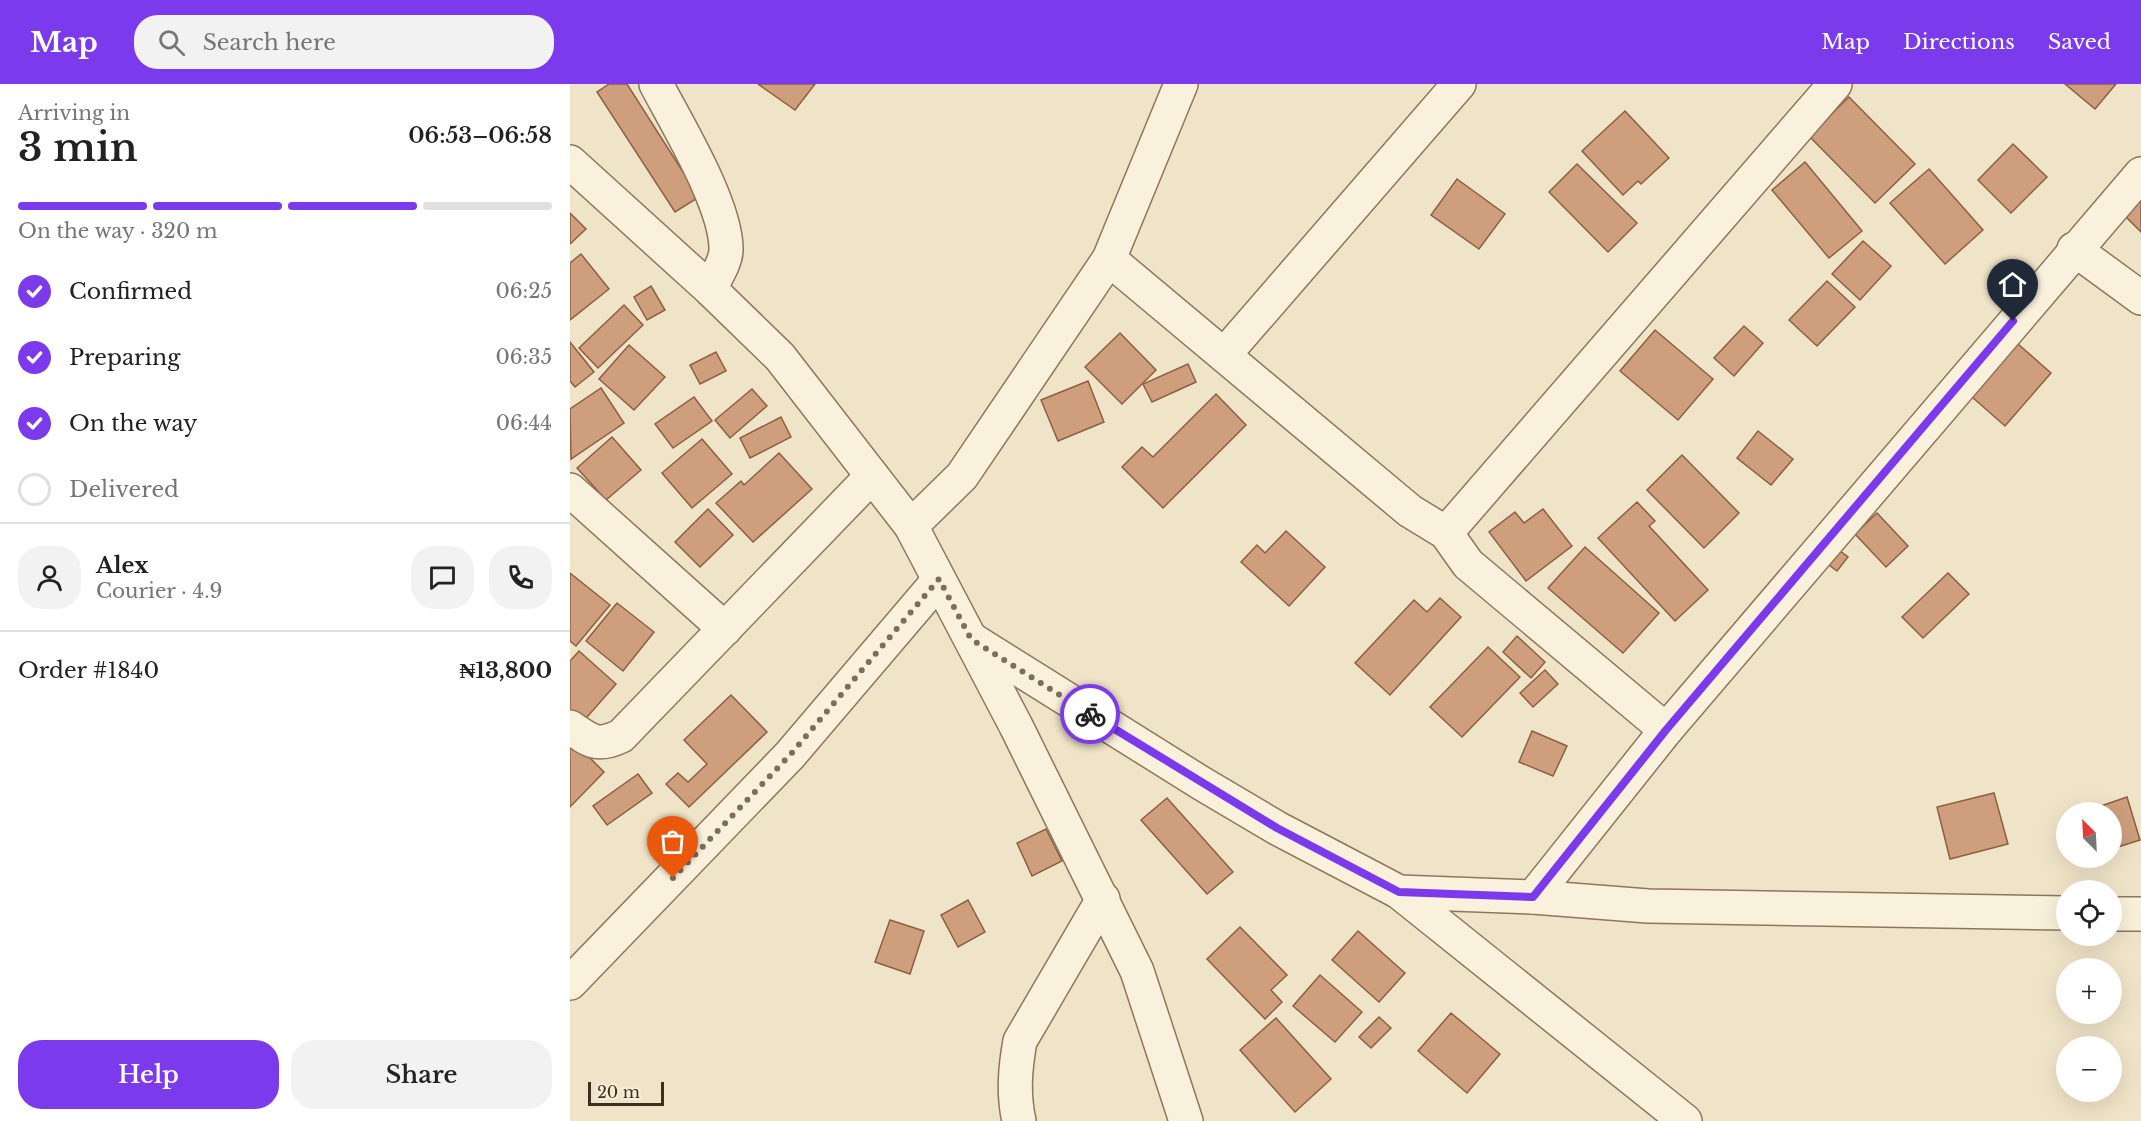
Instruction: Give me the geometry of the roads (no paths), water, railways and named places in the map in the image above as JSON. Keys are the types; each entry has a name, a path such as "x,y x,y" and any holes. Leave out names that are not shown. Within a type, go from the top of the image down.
{"street":[{"path":"656,84 705,179 721,222 727,252 710,289"},
{"path":"910,526 962,476 1109,260 1181,84"},
{"path":"1224,355 1459,84"},
{"path":"1446,533 1834,84"},
{"path":"570,162 710,289 780,357 910,526 971,639 1137,971 1186,1121"},
{"path":"1533,897 1666,730 2074,249 2141,174"},
{"path":"2074,249 2141,298"},
{"path":"1109,260 1410,511 1446,533 1468,564 1666,730"},
{"path":"570,727 588,740 605,743 621,736 872,476"},
{"path":"570,490 725,629"},
{"path":"570,983 790,755 939,579"},
{"path":"971,639 1277,828 1399,892 1684,1121"},
{"path":"1399,892 1533,897 1648,906 2056,913"},
{"path":"1019,1121 1015,1103 1015,1068 1020,1041 1103,899"},
{"path":"2122,914 2141,914"}]}
